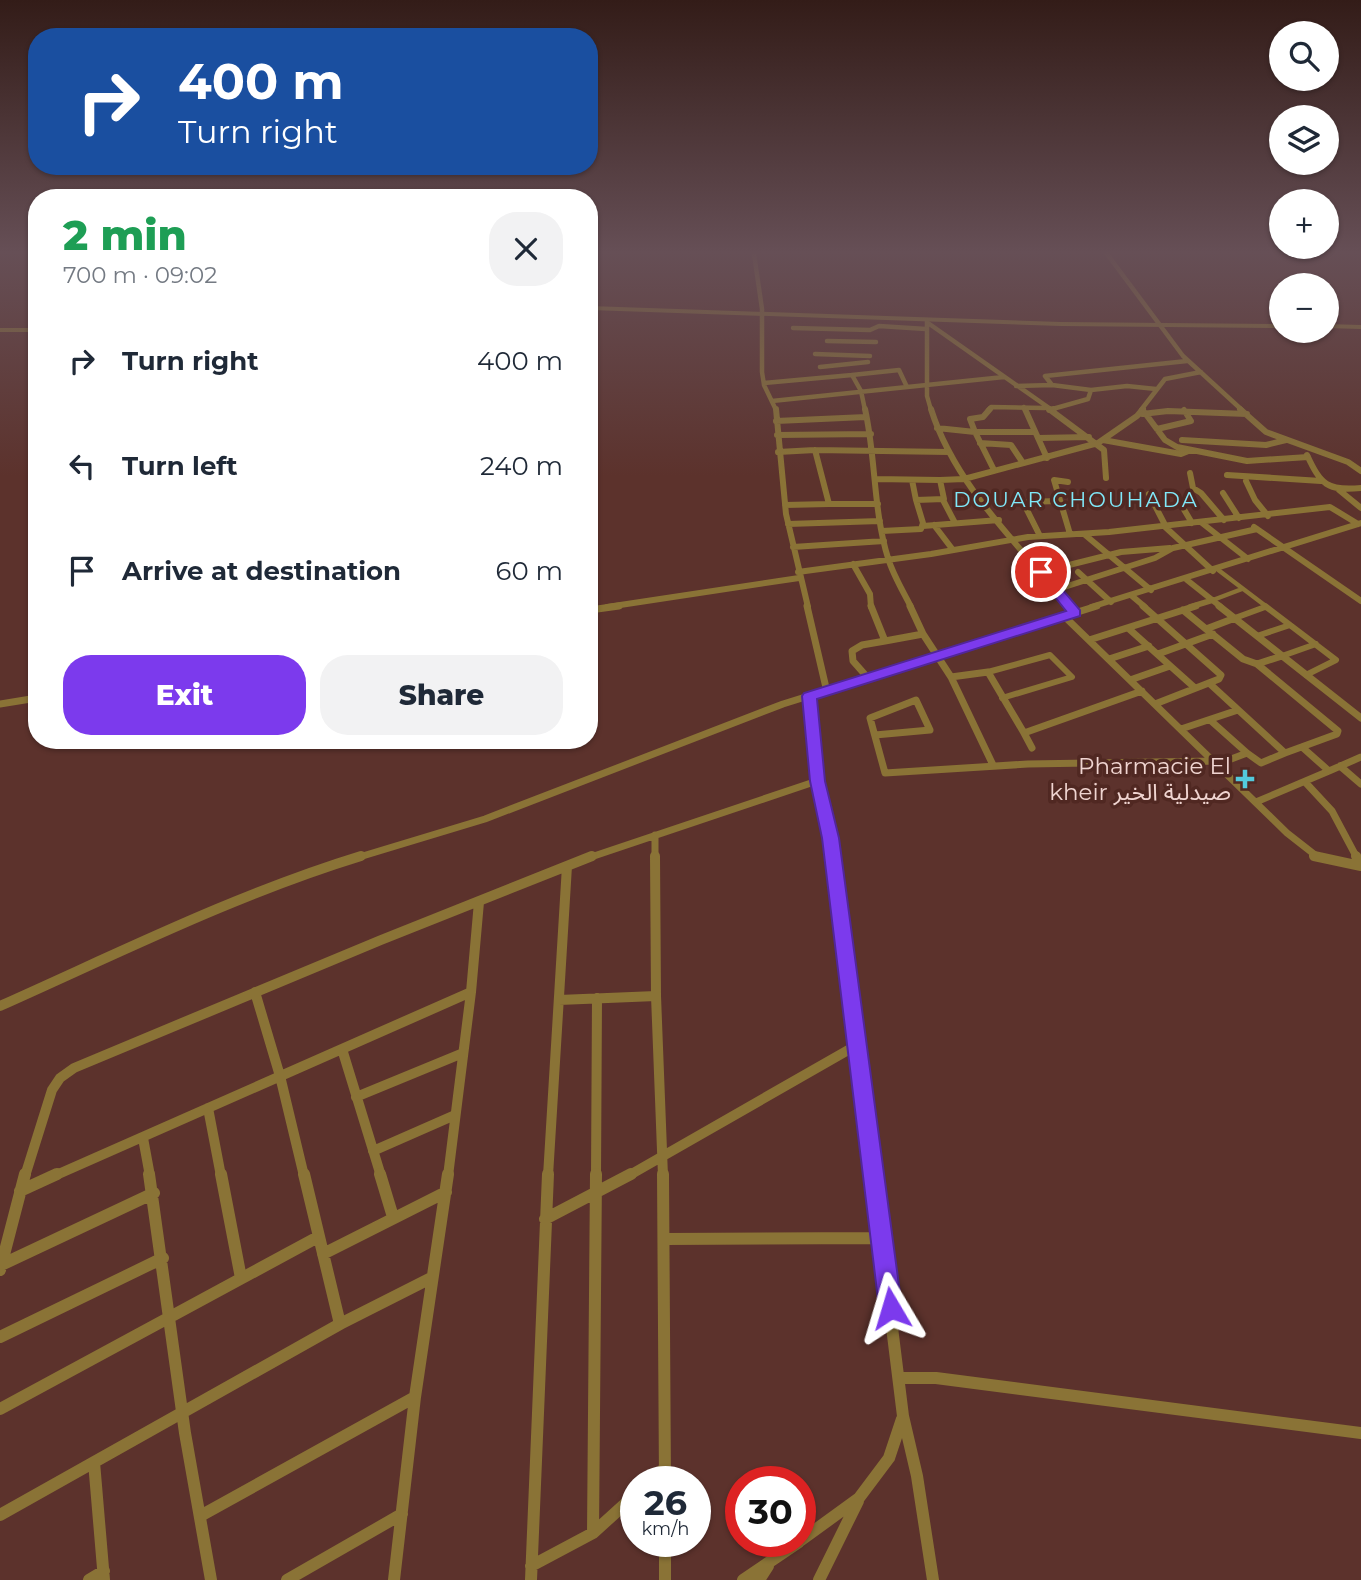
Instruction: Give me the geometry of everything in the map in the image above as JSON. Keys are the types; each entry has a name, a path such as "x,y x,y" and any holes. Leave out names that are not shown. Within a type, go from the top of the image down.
{"street":[{"path":"762,328 764,383 776,405 778,452 788,524 827,692"},
{"path":"793,328 874,329 876,342 869,359 873,373"},
{"path":"927,328 927,400 949,452 964,479 1075,613"},
{"path":"932,328 1089,437 1181,454 1191,450"},
{"path":"1163,328 1187,361 1266,432 1348,461 1361,471"},
{"path":"0,330 28,330"},
{"path":"827,341 876,342"},
{"path":"815,354 869,359"},
{"path":"820,367 869,359"},
{"path":"1052,385 1045,376 1187,361"},
{"path":"764,383 901,371 907,387"},
{"path":"1137,416 1156,389 1171,376 1201,372"},
{"path":"852,375 861,391 871,434 880,521 888,559 923,634 951,677 993,765"},
{"path":"772,401 1004,377"},
{"path":"1016,386 1052,385 1091,390 1127,386 1156,389"},
{"path":"994,470 970,419 983,417 989,408 1047,409 1088,399 1091,390"},
{"path":"1024,407 1046,458"},
{"path":"875,479 964,479 1101,441 1145,413 1184,410 1225,415 1247,414"},
{"path":"1157,429 1191,421 1184,410"},
{"path":"1145,413 1169,444 1191,450 1247,461 1308,457"},
{"path":"776,421 866,417"},
{"path":"937,428 1089,437"},
{"path":"777,435 871,434"},
{"path":"1182,440 1266,445 1286,440"},
{"path":"1101,441 1106,478"},
{"path":"980,443 1011,445 1023,463"},
{"path":"1303,445 1321,481"},
{"path":"815,450 829,504"},
{"path":"778,452 949,452"},
{"path":"1190,473 1194,488 1202,493 1224,520"},
{"path":"1227,475 1321,481 1339,490 1361,508"},
{"path":"912,480 923,526"},
{"path":"940,480 943,500 955,523"},
{"path":"1068,482 1054,480 1070,534"},
{"path":"1246,481 1255,500 1268,516"},
{"path":"1339,490 1361,488"},
{"path":"1223,493 1241,518 1361,601"},
{"path":"1149,494 1164,525 1183,546 1336,660 1306,675"},
{"path":"1176,496 1192,523"},
{"path":"916,500 943,500"},
{"path":"1040,536 1023,502 1059,501"},
{"path":"785,505 878,504"},
{"path":"598,609 853,564 1040,536 1202,523 1330,507 1359,523"},
{"path":"882,531 919,530 923,526 999,520"},
{"path":"788,524 880,521"},
{"path":"1202,523 1248,559"},
{"path":"0,1006 238,900 315,870 485,819 783,704 1187,580 1359,523"},
{"path":"934,525 953,550"},
{"path":"1041,572 1108,552 1134,548 1173,548 1257,529"},
{"path":"1084,534 1153,589"},
{"path":"793,547 884,541"},
{"path":"1055,590 1155,558 1173,548"},
{"path":"853,564 870,594 869,601 873,603 870,604 885,640"},
{"path":"1078,572 1111,602"},
{"path":"1187,580 1361,718"},
{"path":"1089,640 1242,589"},
{"path":"1132,596 1221,675 1219,679 1155,704"},
{"path":"1206,629 1265,607"},
{"path":"1183,610 1242,659 1257,664 1338,730 1337,734 1261,763 1210,720"},
{"path":"1064,616 1287,834 1315,857 1361,866"},
{"path":"1257,636 1290,625"},
{"path":"1128,628 1195,688"},
{"path":"868,678 853,661 852,651 862,645 923,634"},
{"path":"1158,654 1213,634"},
{"path":"1257,664 1316,644"},
{"path":"1109,659 1149,646"},
{"path":"951,677 988,672 1050,655 1073,677 1002,698"},
{"path":"1130,680 1170,666"},
{"path":"988,672 1032,748"},
{"path":"1209,683 1285,753"},
{"path":"1024,733 1142,691"},
{"path":"809,696 817,781 830,838 903,1416 917,1476 933,1580"},
{"path":"0,704 28,699"},
{"path":"875,735 930,730 916,700 870,718 885,773 993,765 1216,763 1247,753"},
{"path":"1181,729 1238,710"},
{"path":"1302,747 1329,771"},
{"path":"1256,802 1306,783 1361,757"},
{"path":"1340,766 1361,784"},
{"path":"1,1268 20,1191 52,1090 60,1078 74,1068 567,866 817,781"},
{"path":"1306,783 1332,811 1361,866"},
{"path":"655,835 656,996 665,1239 666,1466"},
{"path":"531,1573 545,1219 567,866"},
{"path":"394,1580 415,1397 446,1192 471,992 479,902"},
{"path":"254,992 280,1076 340,1324"},
{"path":"20,1191 471,992"},
{"path":"559,1000 656,996"},
{"path":"593,1533 597,998"},
{"path":"545,1219 595,1195 857,1045"},
{"path":"342,1049 393,1217"},
{"path":"356,1097 463,1053"},
{"path":"208,1108 241,1278"},
{"path":"373,1151 455,1115"},
{"path":"143,1138 172,1314 182,1414 202,1515 211,1580"},
{"path":"323,1254 446,1192"},
{"path":"1,1268 154,1193"},
{"path":"0,1409 318,1237"},
{"path":"665,1239 881,1238"},
{"path":"0,1337 163,1258"},
{"path":"0,1515 340,1324 431,1278"},
{"path":"900,1378 936,1378 1361,1433"},
{"path":"202,1515 415,1397"},
{"path":"819,1580 859,1498 889,1458 903,1416"},
{"path":"89,1580 104,1576 94,1462"},
{"path":"816,1530 859,1498"},
{"path":"531,1573 593,1533 620,1509"},
{"path":"287,1580 402,1514"},
{"path":"665,1557 665,1580"},
{"path":"743,1580 779,1557"},
{"path":"759,1580 769,1564"}],"place":[{"name":"Pharmacie El kheir صيدلية الخير","path":"1245,779"}],"district":[{"name":"DOUAR CHOUHADA","path":"1076,499"}],"route":[{"path":"891,1308 830,838 817,781 809,696 1075,613 1041,572"}]}
